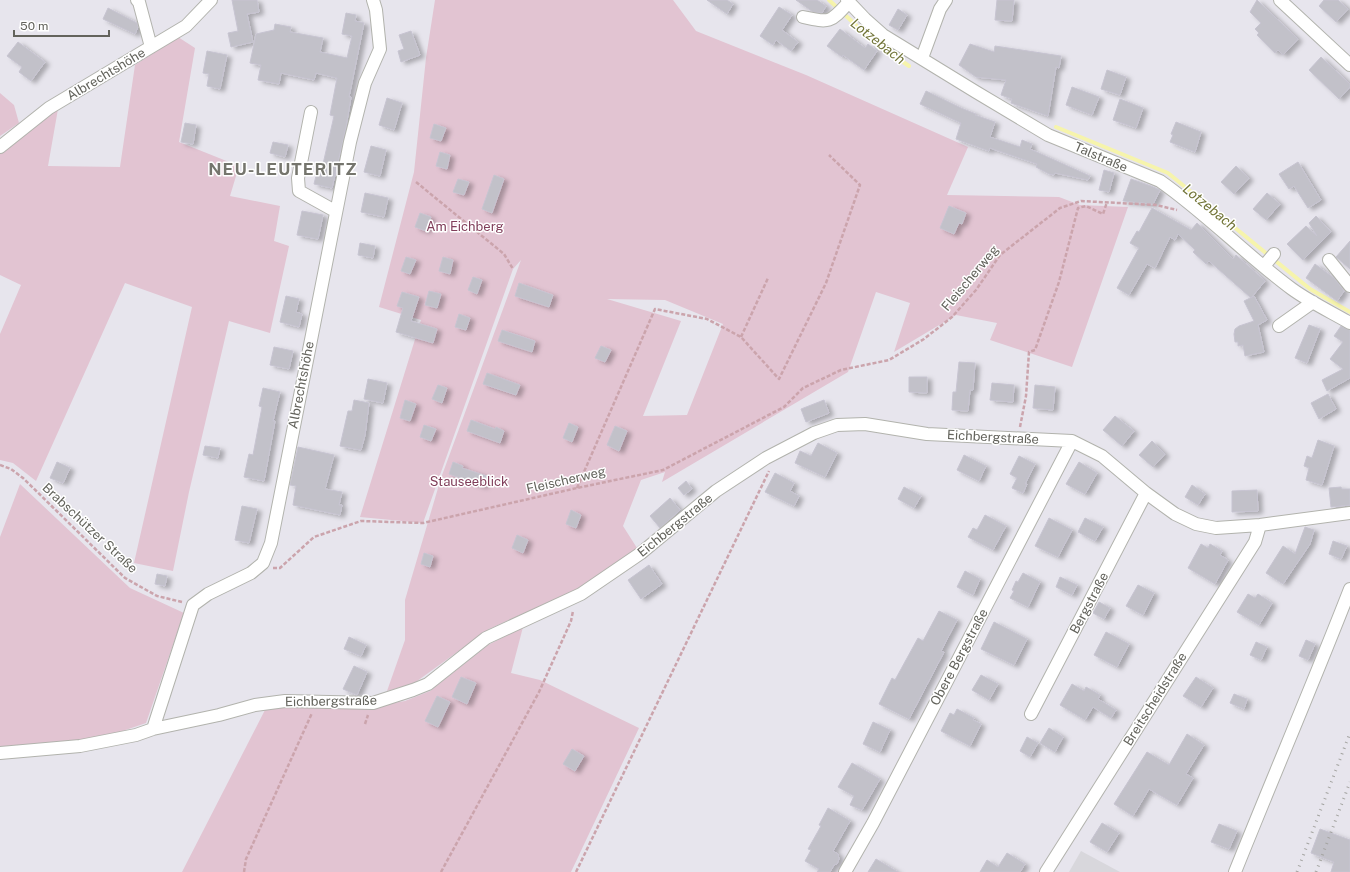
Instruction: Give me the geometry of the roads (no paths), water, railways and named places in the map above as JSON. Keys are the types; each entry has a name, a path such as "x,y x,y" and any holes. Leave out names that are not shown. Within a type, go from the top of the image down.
{"street":[{"path":"137,0 139,2 150,47"},
{"name":"Albrechtshöhe","path":"0,147 48,108 186,26 211,0"},
{"name":"Albrechtshöhe","path":"153,729 193,605 208,594 251,573 263,563 271,543 335,211 350,142 365,83 380,49 376,10 373,0"},
{"path":"922,58 940,8 946,0"},
{"path":"1280,0 1350,65"},
{"path":"803,17 822,21 830,20 837,16 847,3"},
{"name":"Talstraße","path":"847,3 883,35 1048,135 1160,181 1269,260 1293,290 1350,323"},
{"path":"311,112 298,178 299,191 335,211"},
{"path":"1329,260 1350,286"},
{"path":"1278,326 1314,302"},
{"name":"Eichbergstraße","path":"0,753 80,746 136,735 153,729 219,715 255,705 286,701 373,703 414,690 428,684 486,638 575,597 641,553 716,491 771,455 814,433 837,425 865,424 927,434 1072,441 1102,456 1146,493 1175,514 1196,524 1216,528 1260,525 1350,513"},
{"name":"Obere Bergstraße","path":"845,872 873,823 1072,441"},
{"name":"Bergstraße","path":"1031,714 1146,493"},
{"name":"Breitscheidstraße","path":"1046,872 1255,542 1260,525"},
{"path":"1235,872 1350,589"}],"waterway":[{"name":"Lotzebach","path":"829,0 874,42 909,66"},
{"name":"Lotzebach","path":"1056,127 1168,173 1310,289 1350,312"}],"railway":[{"path":"1297,872 1350,733"},
{"path":"1316,872 1350,782"}],"district":[{"name":"NEU-LEUTERITZ","path":"283,169"}],"park label":[{"name":"Am Eichberg","path":"465,226"},
{"name":"Stauseeblick","path":"469,481"}]}
